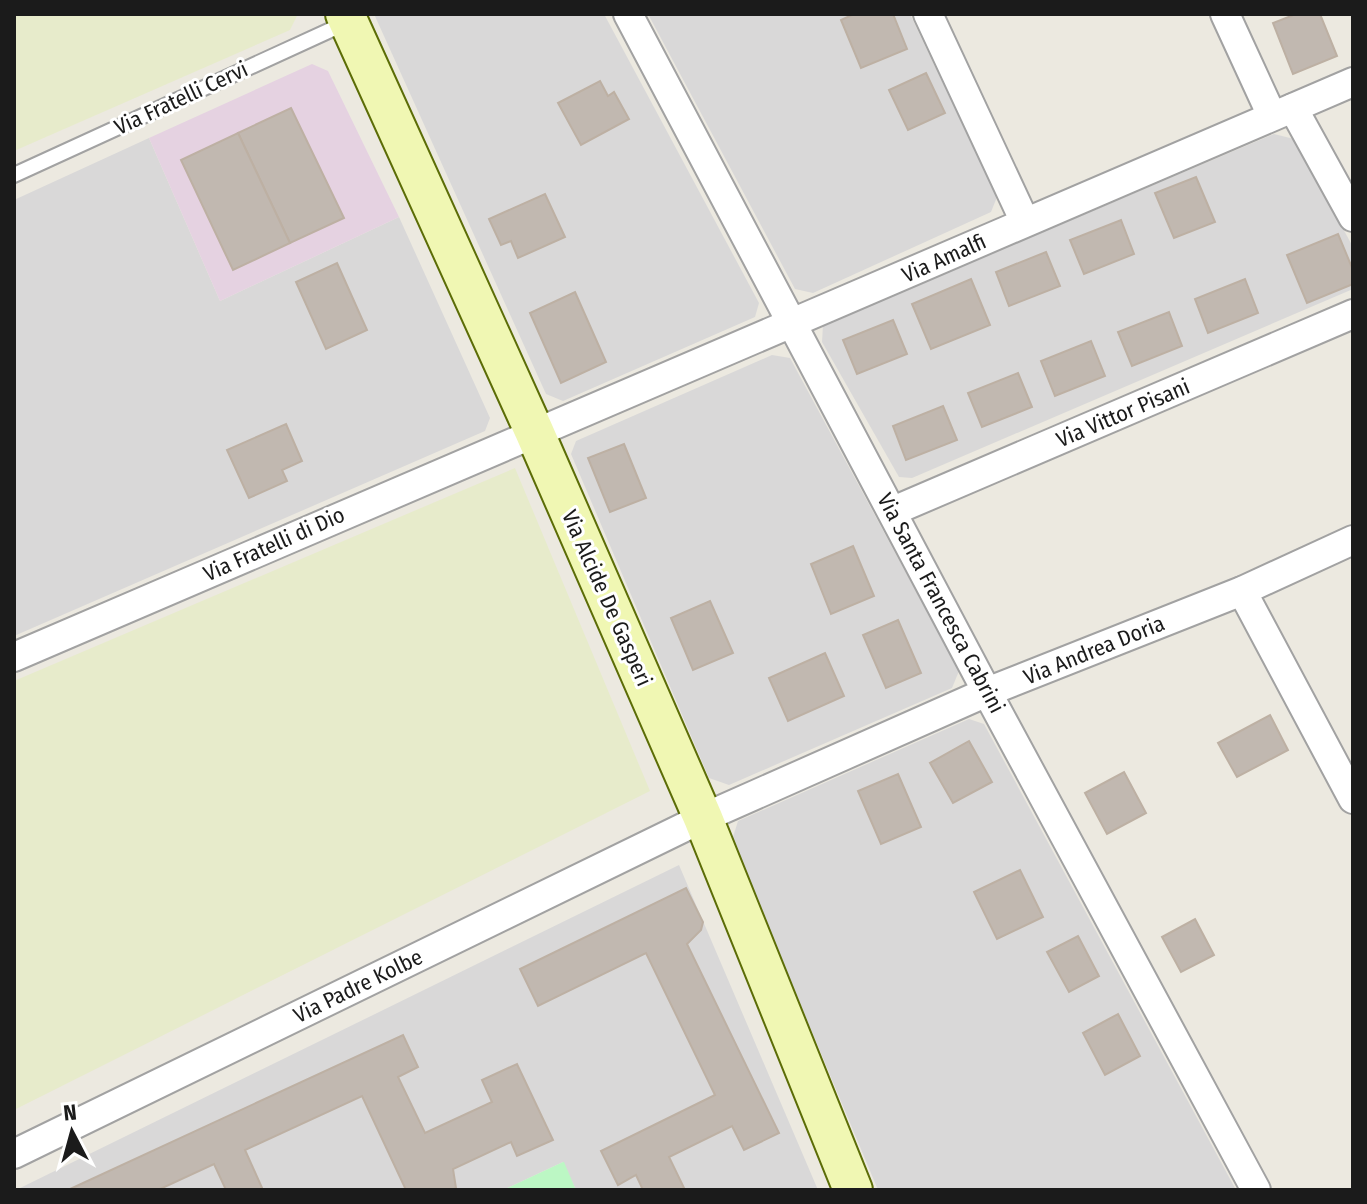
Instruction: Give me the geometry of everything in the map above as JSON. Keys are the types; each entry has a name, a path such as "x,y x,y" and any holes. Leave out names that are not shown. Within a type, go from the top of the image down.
{"street":[{"name":"Via Santa Francesca Cabrini","path":"628,14 987,692 1256,1190"},
{"path":"928,14 1025,222"},
{"path":"1225,14 1282,112 1353,217"},
{"name":"Via Alcide De Gasperi","path":"346,18 534,431 703,818 853,1190"},
{"name":"Via Amalfi","path":"534,431 793,324 1353,82"},
{"name":"Via Vittor Pisani","path":"893,511 1353,314"},
{"name":"Via Fratelli di Dio","path":"14,657 534,431"},
{"name":"Via Andrea Doria","path":"703,818 987,692 1242,591 1353,540"},
{"path":"1242,591 1353,799"},
{"name":"Via Padre Kolbe","path":"14,1154 703,818"}],"lane":[{"name":"Via Fratelli Cervi","path":"14,175 346,18"}],"shaded area":[{"path":"374,14 604,14 759,303 755,317 563,401 546,394"},
{"path":"648,14 910,14 997,197 991,212 813,293 795,289"},
{"path":"312,64 328,71 399,217 220,301 149,138"},
{"path":"1274,134 1294,139 1353,247 1353,289 912,478 899,477 822,342 823,325"},
{"path":"149,138 220,301 399,217 490,418 485,431 14,636 14,200"},
{"path":"772,355 790,358 959,671 952,688 729,785 709,778 571,454 576,441"},
{"path":"969,719 984,724 1236,1190 878,1190 732,840 738,821"},
{"path":"679,865 818,1190 576,1190 563,1162 503,1190 16,1190"}],"green space":[{"path":"14,14 298,14 290,30 14,151"},
{"path":"515,468 650,791 14,1110 14,681"},
{"path":"563,1162 576,1190 503,1190"}],"building":[{"path":"854,14 893,14 907,49 861,68 841,20"},
{"path":"1296,14 1320,14 1337,56 1293,74 1273,23"},
{"path":"926,73 945,113 908,130 889,90"},
{"path":"600,81 608,96 614,92 629,119 581,145 558,103"},
{"path":"291,108 344,218 290,243 238,133"},
{"path":"238,133 290,243 233,270 181,160"},
{"path":"1196,177 1215,222 1174,238 1155,193"},
{"path":"545,194 565,237 518,258 511,241 501,245 489,219"},
{"path":"1121,220 1134,254 1084,274 1070,240"},
{"path":"1338,234 1353,270 1353,284 1307,303 1287,255"},
{"path":"1046,252 1060,286 1009,306 996,272"},
{"path":"337,263 367,330 326,349 296,282"},
{"path":"971,279 990,325 931,349 912,304"},
{"path":"1245,279 1258,313 1208,333 1195,299"},
{"path":"575,292 606,362 561,383 530,313"},
{"path":"1169,312 1182,346 1132,366 1118,332"},
{"path":"893,320 907,354 857,374 843,340"},
{"path":"1091,341 1105,376 1055,396 1041,361"},
{"path":"1018,373 1032,407 982,427 968,393"},
{"path":"943,406 957,440 906,460 893,426"},
{"path":"286,424 302,461 282,470 287,481 249,498 227,450"},
{"path":"624,444 646,498 610,512 588,458"},
{"path":"853,546 874,596 831,614 811,564"},
{"path":"710,601 733,653 693,670 671,618"},
{"path":"898,620 921,673 886,688 863,635"},
{"path":"825,653 844,696 788,721 769,678"},
{"path":"1270,715 1288,750 1237,777 1218,743"},
{"path":"969,741 992,782 953,803 930,763"},
{"path":"1124,772 1146,813 1107,834 1085,793"},
{"path":"898,774 921,827 881,844 858,791"},
{"path":"1020,870 1043,917 997,939 974,892"},
{"path":"686,888 703,922 701,930 687,944 779,1133 744,1150 732,1126 669,1157 685,1190 643,1190 636,1175 618,1185 601,1151 715,1095 646,953 538,1006 520,969"},
{"path":"1195,919 1214,955 1181,972 1162,937"},
{"path":"1078,936 1099,976 1069,992 1047,952"},
{"path":"1118,1014 1140,1056 1105,1075 1083,1033"},
{"path":"403,1035 418,1067 398,1077 425,1133 492,1102 482,1080 517,1064 553,1140 517,1156 511,1142 453,1169 456,1188 451,1190 406,1190 362,1096 245,1150 263,1190 226,1190 214,1164 158,1190 68,1190"}]}
